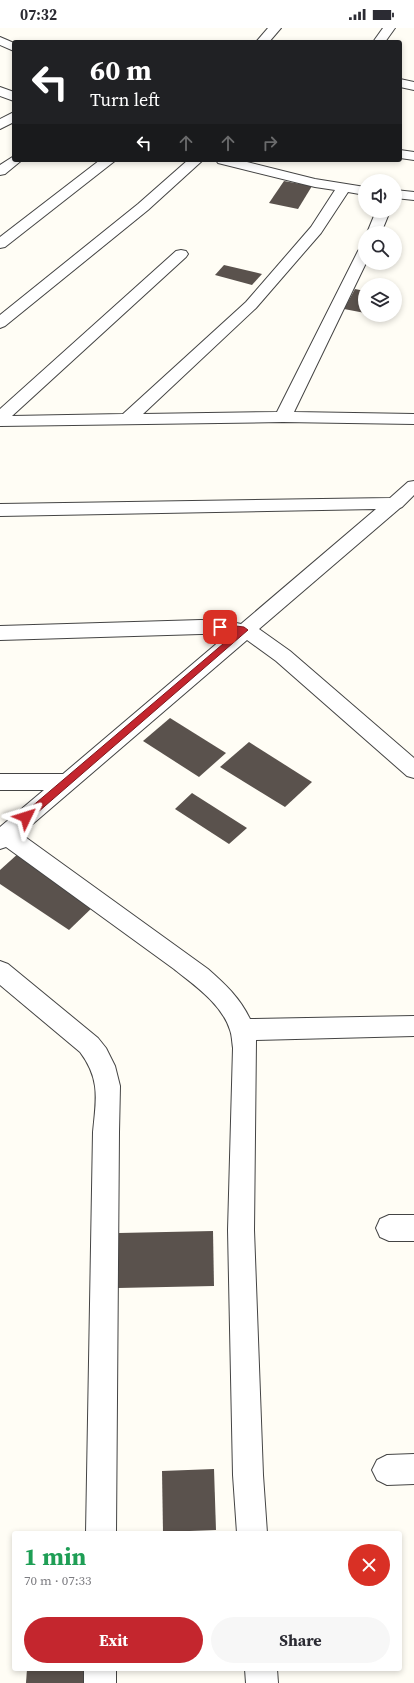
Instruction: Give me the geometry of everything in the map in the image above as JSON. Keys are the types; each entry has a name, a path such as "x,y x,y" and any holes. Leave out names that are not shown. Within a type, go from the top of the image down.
{"street":[{"path":"264,40 276,28"},
{"path":"380,40 389,28"},
{"path":"1,34 12,46"},
{"path":"402,83 414,86"},
{"path":"0,91 12,96"},
{"path":"0,125 12,117"},
{"path":"402,154 414,156"},
{"path":"0,171 12,162"},
{"path":"0,244 107,162"},
{"path":"0,323 143,207 194,162"},
{"path":"236,162 286,170 315,183 358,189"},
{"path":"129,418 251,305 316,230 344,188"},
{"path":"402,195 414,196"},
{"path":"0,419 181,254"},
{"path":"282,417 358,265"},
{"path":"0,419 282,417 414,419"},
{"path":"252,1531 248,1467 241,1230 245,1048 242,1030 227,1003 208,984 182,962 3,837 244,630 396,503 414,486"},
{"path":"0,510 112,506 396,503"},
{"path":"0,633 207,627 244,630 265,641 414,770"},
{"path":"0,782 67,782"},
{"path":"0,971 89,1045 99,1057 105,1072 108,1091 106,1132 102,1531"},
{"path":"242,1030 414,1026"},
{"path":"100,1671 100,1683"},
{"path":"261,1671 262,1683"}],"building":[{"path":"284,181 312,186 298,209 269,203"},
{"path":"224,265 262,274 252,285 215,275"},
{"path":"355,289 358,290 358,312 344,309"},
{"path":"170,718 226,753 199,777 143,741"},
{"path":"249,742 312,782 285,807 220,767"},
{"path":"192,793 247,828 229,844 175,809"},
{"path":"20,852 97,903 69,930 0,884 0,870"},
{"path":"213,1231 214,1286 118,1288 119,1233"},
{"path":"214,1469 216,1530 163,1531 162,1471"},
{"path":"27,1671 84,1671 84,1683 26,1683"}],"route":[{"path":"26,817 244,630 220,627"}]}
